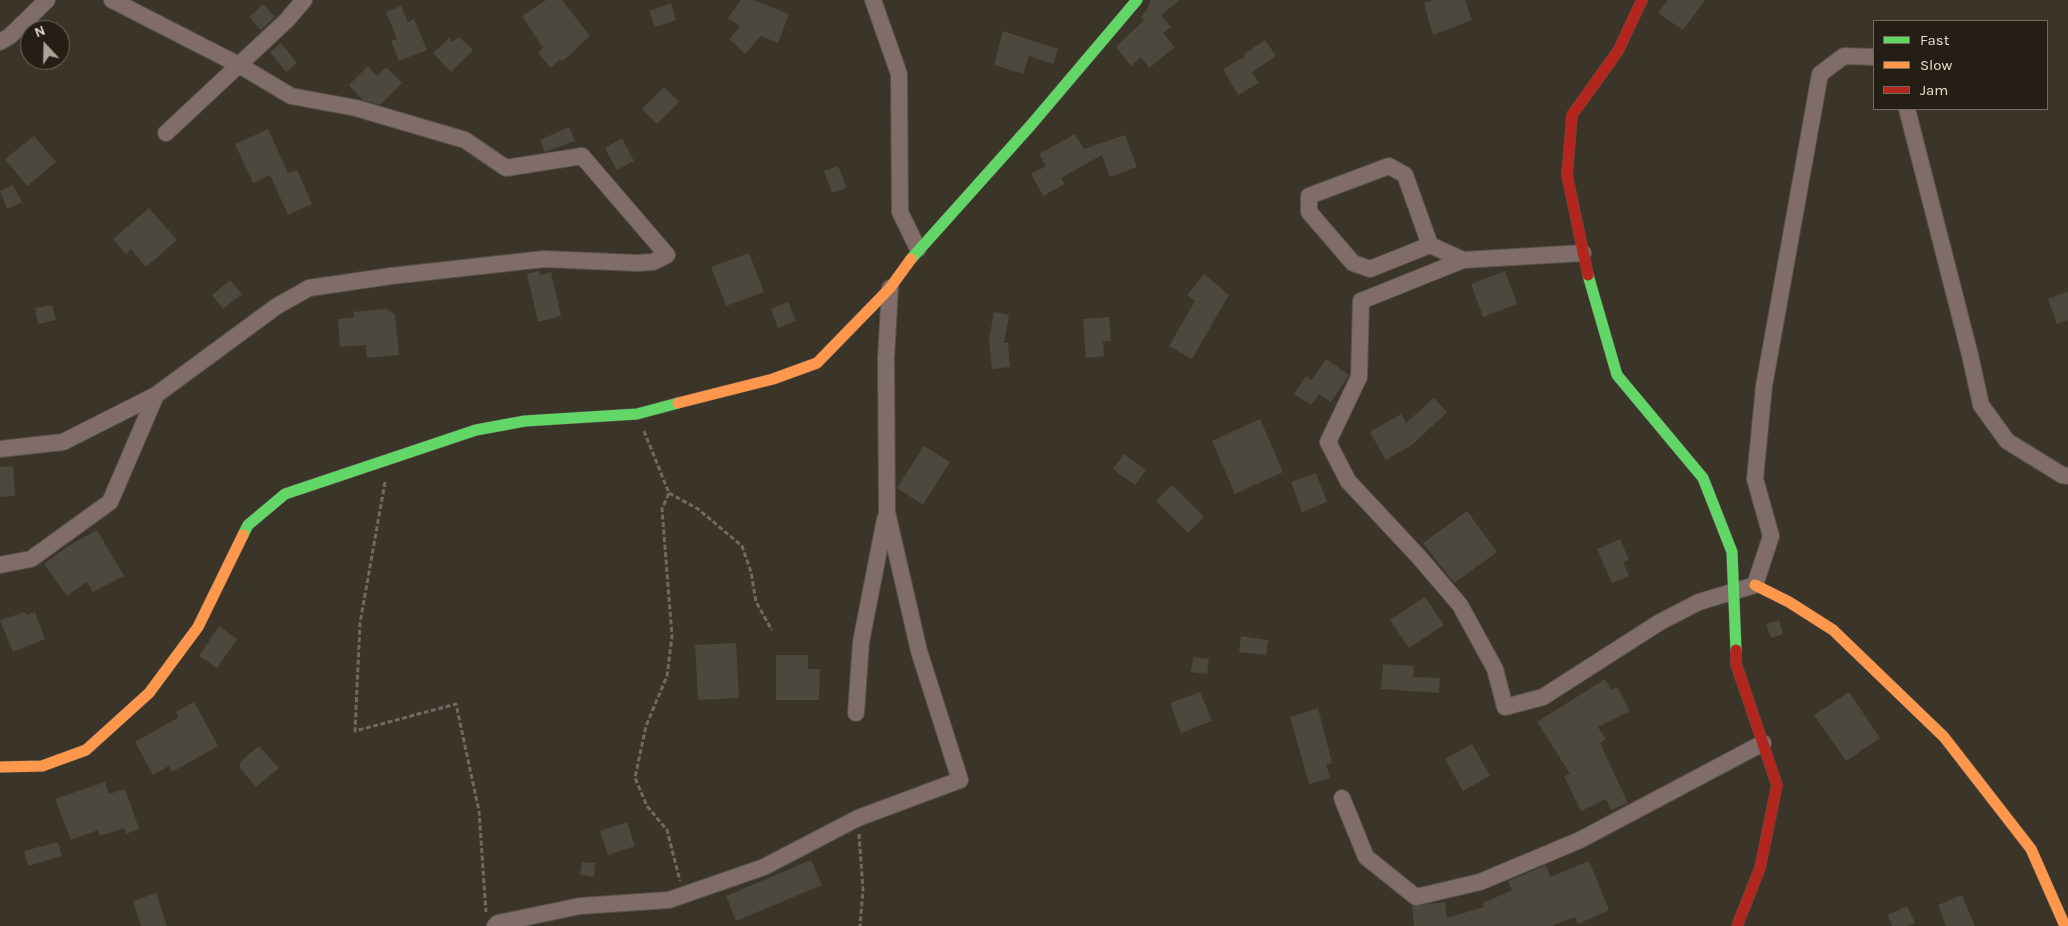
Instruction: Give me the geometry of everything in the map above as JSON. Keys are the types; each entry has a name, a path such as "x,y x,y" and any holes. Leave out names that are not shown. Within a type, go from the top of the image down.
{"street":[{"path":"0,42 10,36 47,0"},
{"path":"0,449 63,442 156,395 277,306 309,288 391,276 544,259 637,263 654,262 667,255 582,156 506,168 465,140 356,108 291,96 239,65 112,0"},
{"path":"166,133 287,20 304,0"},
{"path":"872,0 899,74 900,212 918,249"},
{"path":"1641,1 1618,51 1572,115 1567,175 1592,292 1617,375 1703,478 1732,552 1736,664 1777,785 1760,868 1737,926"},
{"path":"0,767 42,766 86,750 149,693 198,627 248,526 285,494 476,430 525,421 637,414 773,379 817,363 890,288 918,249 1032,124 1129,2"},
{"path":"1756,585 1771,536 1755,479 1764,386 1820,74 1844,56 1873,57"},
{"path":"1907,110 1970,355 1980,405 2007,441 2062,475 2068,476"},
{"path":"1430,245 1370,269 1353,263 1309,212 1309,196 1389,166 1404,175 1430,245 1463,260"},
{"path":"1583,253 1463,260 1361,301 1359,377 1328,442 1348,481 1419,557 1460,605 1496,668 1505,707 1543,697 1660,622 1699,602 1756,585 1789,602 1833,630 1944,736 2031,848 2065,926"},
{"path":"856,713 862,642 887,512 886,358 890,288"},
{"path":"0,566 31,559 110,502 156,395"},
{"path":"496,924 580,906 669,900 764,867 858,818 960,780 919,651 887,512"},
{"path":"1342,798 1366,857 1416,897 1480,882 1580,840 1763,743"}],"path":[{"path":"637,414 669,493 698,509 742,546 751,572 756,602 772,630"},
{"path":"389,459 360,623 355,731 456,704 479,811 486,912 496,924"},
{"path":"669,493 662,509 672,636 667,676 646,726 635,778 648,806 667,830 684,895"},
{"path":"858,818 863,890 860,926"}],"building":[{"path":"546,0 562,0 590,36 563,61 560,59 551,68 538,53 543,48 522,16"},
{"path":"741,0 753,0 789,14 778,43 761,36 745,54 729,39 740,26 728,18"},
{"path":"1150,0 1180,0 1161,15 1171,27 1163,33 1175,47 1149,68 1141,57 1131,66 1116,47 1144,20 1141,17 1148,8"},
{"path":"1433,0 1465,0 1472,20 1433,35 1424,3"},
{"path":"1668,0 1705,0 1683,30 1658,13"},
{"path":"671,3 676,20 655,27 649,11"},
{"path":"263,4 275,17 261,30 249,17"},
{"path":"401,6 408,22 414,19 427,50 399,61 391,41 397,39 386,12"},
{"path":"1003,31 1058,49 1053,64 1029,56 1023,74 994,65"},
{"path":"459,37 473,50 451,72 433,53 449,38 452,42"},
{"path":"1265,40 1276,56 1252,72 1259,83 1238,95 1223,69 1245,56 1244,54"},
{"path":"281,43 297,63 286,72 270,52"},
{"path":"368,66 377,76 386,67 402,83 380,105 363,100 349,85"},
{"path":"664,87 679,102 657,124 642,109"},
{"path":"569,127 575,141 545,152 540,140"},
{"path":"268,129 288,173 297,170 312,204 288,215 270,175 253,183 235,144"},
{"path":"1075,134 1084,149 1125,135 1137,167 1110,177 1102,155 1061,178 1065,184 1043,196 1031,174 1046,166 1039,154"},
{"path":"34,136 56,162 27,186 5,159"},
{"path":"622,138 634,161 617,170 605,148"},
{"path":"838,166 847,188 832,193 824,171"},
{"path":"13,185 22,202 7,209 0,191"},
{"path":"149,208 177,240 146,267 131,249 126,254 113,239"},
{"path":"749,253 764,292 726,306 711,267"},
{"path":"539,271 540,275 551,272 561,316 538,322 527,274"},
{"path":"1505,271 1517,304 1483,317 1471,284"},
{"path":"1204,274 1229,295 1192,359 1169,346 1195,301 1187,295"},
{"path":"230,280 242,294 223,309 212,295"},
{"path":"2068,291 2068,320 2057,324 2048,299"},
{"path":"788,302 796,321 778,328 771,309"},
{"path":"52,305 56,320 38,324 35,308"},
{"path":"386,309 395,314 399,355 367,358 366,345 340,347 338,319 354,317 353,312"},
{"path":"994,312 1009,315 1004,343 1008,343 1010,367 992,369 989,340"},
{"path":"1109,317 1111,341 1103,342 1104,356 1086,358 1083,319"},
{"path":"1326,359 1349,375 1331,402 1319,394 1311,405 1294,394 1306,376 1312,380"},
{"path":"1434,398 1447,412 1412,445 1386,460 1370,432 1401,414 1406,423"},
{"path":"1260,419 1283,472 1235,494 1212,441"},
{"path":"924,446 950,462 923,505 897,488"},
{"path":"1124,454 1146,470 1135,485 1113,469"},
{"path":"13,466 15,496 0,497 0,467"},
{"path":"1316,473 1327,502 1302,512 1291,482"},
{"path":"1172,485 1204,517 1188,533 1156,501"},
{"path":"1467,511 1497,552 1454,583 1423,543"},
{"path":"97,530 124,576 93,592 87,582 67,596 44,564 67,547"},
{"path":"1620,539 1629,560 1623,562 1629,576 1612,583 1597,549"},
{"path":"1425,597 1444,625 1409,648 1390,620"},
{"path":"25,612 26,615 35,612 45,639 13,652 0,620"},
{"path":"1779,620 1783,634 1771,638 1766,624"},
{"path":"219,626 237,639 217,668 199,656"},
{"path":"1241,636 1268,640 1266,655 1239,652"},
{"path":"736,643 739,698 698,700 695,645"},
{"path":"776,655 808,655 808,669 820,669 819,700 776,700"},
{"path":"1193,657 1209,659 1207,674 1191,672"},
{"path":"1383,664 1414,666 1413,677 1440,678 1439,693 1381,689"},
{"path":"1605,679 1611,690 1617,687 1630,711 1598,727 1606,739 1600,743 1628,803 1611,810 1606,799 1581,811 1564,776 1570,774 1537,722"},
{"path":"1200,692 1212,721 1181,733 1170,703"},
{"path":"1849,692 1880,738 1846,761 1814,715"},
{"path":"194,702 218,746 172,772 169,766 153,775 135,742 179,717 176,712"},
{"path":"1318,708 1332,763 1326,764 1330,778 1309,784 1290,717"},
{"path":"1472,744 1490,776 1463,791 1445,759"},
{"path":"259,746 279,768 256,787 240,768 240,762"},
{"path":"105,782 109,794 125,789 139,829 126,834 124,828 100,836 98,830 71,840 55,799"},
{"path":"627,822 635,846 608,855 600,831"},
{"path":"58,842 62,856 28,866 24,851"},
{"path":"811,860 822,885 736,921 726,896"},
{"path":"1589,861 1609,910 1578,924 1575,917 1551,926 1414,926 1412,906 1445,902 1447,918 1484,907 1483,903 1512,890 1508,881 1546,865 1550,877"},
{"path":"582,862 595,863 594,877 580,875"},
{"path":"156,893 167,926 141,926 133,901"},
{"path":"1962,895 1975,926 1946,926 1938,905"},
{"path":"1907,906 1915,923 1907,926 1892,926 1888,915"}],"traffic: fast":[{"path":"911,259 1031,125 1137,0"},
{"path":"1588,275 1617,375 1703,478 1732,552 1736,650"},
{"path":"243,535 248,525 285,494 476,430 525,421 637,414 678,403"}],"traffic: slow":[{"path":"678,403 773,379 817,363 890,288 911,259"},
{"path":"0,767 42,766 86,750 149,693 198,627 243,535"},
{"path":"1755,585 1789,602 1833,630 1944,737 2031,849 2065,926"}],"traffic: jam":[{"path":"1588,275 1567,175 1572,115 1618,51 1642,0"},
{"path":"1736,650 1736,664 1777,785 1760,868 1737,926"}]}
